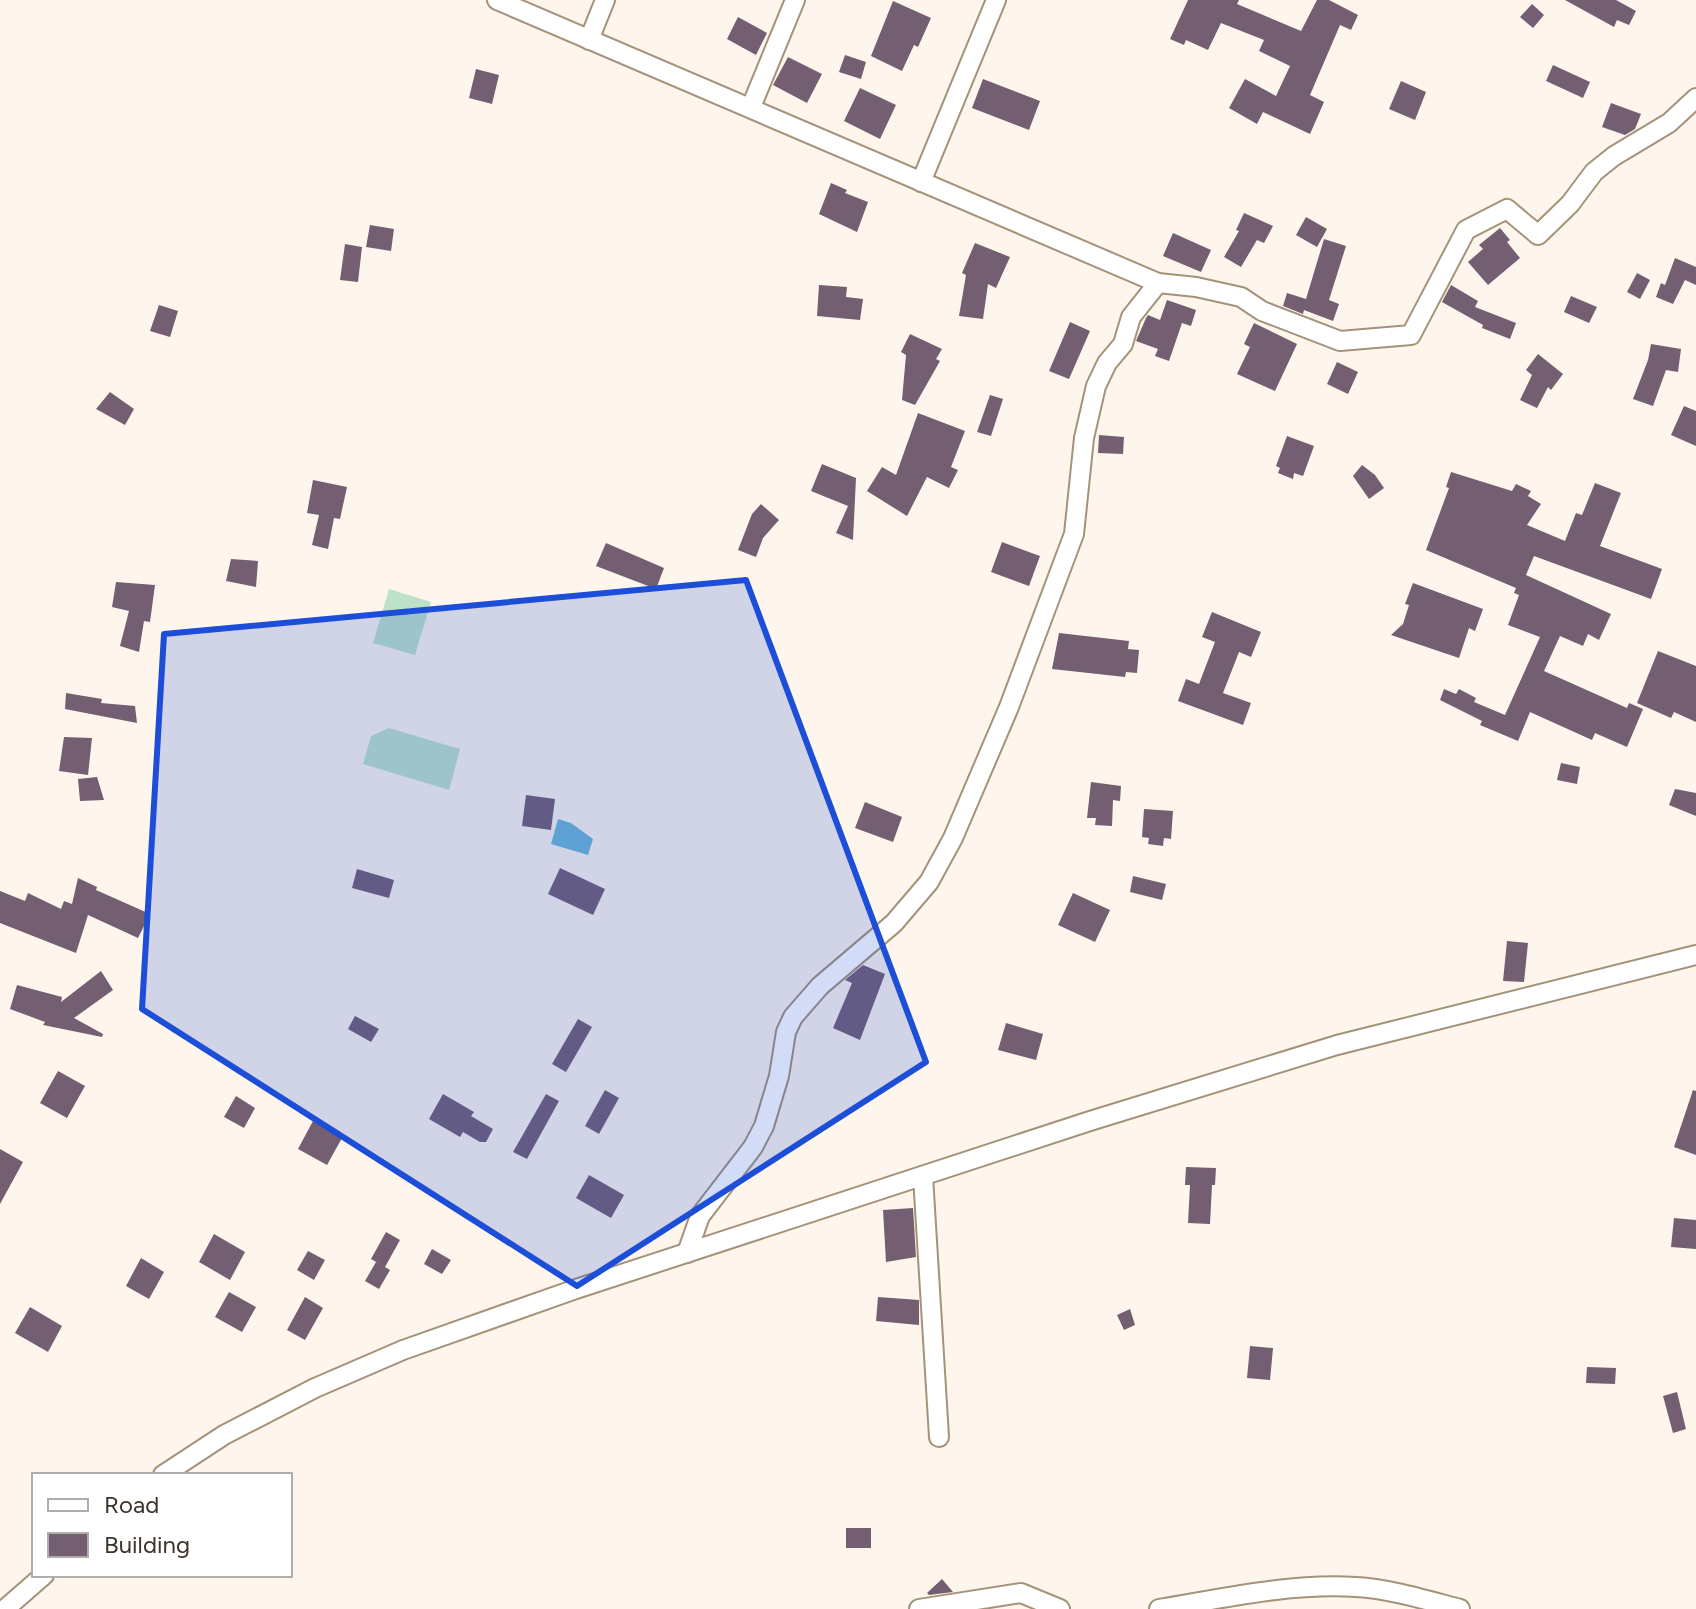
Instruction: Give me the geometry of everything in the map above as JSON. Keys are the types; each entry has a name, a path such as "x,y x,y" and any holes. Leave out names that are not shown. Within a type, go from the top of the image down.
{"street":[{"path":"497,0 1158,283 1241,297 1262,311 1340,341 1411,335 1466,230 1507,209 1538,235 1570,204 1594,172 1614,156 1669,123 1696,98"},
{"path":"589,40 605,0"},
{"path":"751,107 795,0"},
{"path":"921,182 996,0"},
{"path":"687,1253 700,1216 753,1147 764,1126 779,1076 786,1032 793,1017 820,986 894,923 929,882 953,838 1009,707 1074,534 1084,438 1096,386 1107,363 1123,344 1131,317 1158,283"},
{"path":"166,1473 224,1435 344,1375 403,1350 687,1253 1337,1045 1696,955"},
{"path":"923,1176 939,1437"},
{"path":"5,1609 42,1577"},
{"path":"1159,1609 1288,1587 1384,1590 1460,1609"},
{"path":"919,1609 1021,1593 1060,1609"}],"highlighted area":[{"path":"746,580 926,1062 577,1286 142,1009 164,634"}],"green space":[{"path":"389,589 431,602 415,655 373,643"},
{"path":"389,728 460,749 449,790 363,764 371,736"}],"water":[{"path":"558,819 571,823 593,839 588,855 551,844"}],"building":[{"path":"1188,0 1239,0 1237,4 1301,31 1317,0 1329,0 1358,15 1351,30 1340,25 1310,95 1324,102 1310,134 1263,112 1257,124 1229,108 1245,79 1276,96 1290,66 1259,51 1264,40 1221,23 1208,50 1186,40 1184,45 1170,39"},
{"path":"1565,0 1616,0 1636,11 1629,25 1617,20 1614,27"},
{"path":"893,1 931,18 918,47 914,45 902,71 871,56"},
{"path":"1532,4 1544,15 1533,28 1520,17"},
{"path":"738,17 767,33 756,55 727,39"},
{"path":"845,55 866,62 861,79 839,72"},
{"path":"788,57 822,74 807,103 773,85"},
{"path":"1553,65 1590,82 1583,98 1546,81"},
{"path":"476,69 499,75 492,104 469,98"},
{"path":"983,79 1040,101 1029,130 972,108"},
{"path":"1401,81 1426,92 1415,120 1389,109"},
{"path":"860,88 896,105 880,139 844,121"},
{"path":"1611,103 1641,114 1635,129 1625,135 1602,127"},
{"path":"831,183 847,190 845,193 868,202 857,232 819,214"},
{"path":"1244,213 1273,226 1264,243 1257,240 1241,267 1224,257 1239,231 1236,230"},
{"path":"1306,217 1327,229 1317,247 1296,235"},
{"path":"370,225 394,229 391,251 366,247"},
{"path":"1500,228 1520,258 1488,285 1468,262 1483,249 1479,245"},
{"path":"1173,233 1211,250 1201,272 1163,256"},
{"path":"1324,239 1346,246 1329,300 1339,304 1333,321 1283,306 1287,293 1306,299"},
{"path":"975,243 1010,257 996,288 988,284 983,319 959,316 966,275 962,273"},
{"path":"345,244 362,247 358,282 340,280"},
{"path":"1675,258 1696,267 1696,285 1685,280 1673,304 1656,297 1661,283 1665,285"},
{"path":"1637,273 1650,280 1640,299 1627,292"},
{"path":"819,285 847,287 846,297 863,299 860,320 817,316"},
{"path":"1451,285 1478,301 1475,307 1516,323 1510,339 1482,328 1483,325 1442,302"},
{"path":"1571,296 1597,307 1589,323 1564,312"},
{"path":"1167,300 1196,310 1191,326 1182,323 1169,361 1155,356 1158,349 1136,341 1148,315 1160,320"},
{"path":"159,305 178,311 170,337 150,331"},
{"path":"1070,322 1090,331 1069,379 1049,371"},
{"path":"1254,323 1297,344 1275,391 1237,374 1250,347 1244,344"},
{"path":"910,334 942,349 936,359 940,361 915,405 902,400 906,355 901,352"},
{"path":"1651,344 1681,349 1678,372 1666,370 1653,406 1633,399"},
{"path":"1538,354 1563,374 1551,390 1548,387 1537,408 1520,400 1532,375 1526,370"},
{"path":"1337,362 1358,372 1348,394 1327,384"},
{"path":"110,392 134,409 125,425 96,409"},
{"path":"990,395 1003,399 991,436 977,432"},
{"path":"1684,406 1696,411 1696,446 1671,435"},
{"path":"918,413 965,431 951,467 958,470 949,488 927,477 907,516 867,491 882,467 896,475"},
{"path":"1099,435 1124,437 1123,454 1098,453"},
{"path":"1287,436 1314,446 1303,476 1294,473 1293,479 1278,473 1280,468 1276,466"},
{"path":"822,464 856,478 853,540 836,533 848,506 811,491"},
{"path":"1362,465 1375,475 1384,488 1369,499 1353,476"},
{"path":"1451,472 1512,491 1516,484 1531,491 1528,496 1541,504 1527,525 1565,541 1576,513 1582,515 1595,483 1621,493 1600,546 1662,569 1651,599 1534,556 1526,575 1611,614 1599,640 1588,634 1583,646 1560,636 1544,671 1627,708 1629,703 1643,709 1627,747 1595,733 1592,740 1530,712 1518,741 1480,725 1482,721 1440,700 1444,689 1456,694 1459,689 1476,698 1474,702 1505,715 1540,637 1508,625 1519,595 1514,593 1516,588 1426,550 1449,488 1446,487"},
{"path":"313,480 347,487 340,519 334,518 328,549 312,545 319,515 307,513"},
{"path":"761,504 779,520 763,538 756,557 738,550 752,514"},
{"path":"1002,542 1040,556 1029,586 991,572"},
{"path":"606,543 664,568 656,589 596,566"},
{"path":"231,559 258,561 256,587 226,581"},
{"path":"116,582 155,585 150,622 144,621 139,652 120,646 129,611 112,607"},
{"path":"1413,583 1483,609 1475,631 1469,628 1459,658 1391,635 1403,624 1409,605 1405,604"},
{"path":"1212,612 1261,632 1251,657 1239,652 1223,693 1251,703 1243,725 1178,701 1186,679 1199,684 1215,642 1202,637"},
{"path":"1059,633 1129,641 1128,649 1139,650 1137,673 1126,672 1125,677 1052,669"},
{"path":"1658,651 1696,666 1696,722 1674,712 1671,718 1637,703"},
{"path":"66,693 102,699 101,703 135,706 137,723 65,709"},
{"path":"64,737 92,738 88,775 59,771"},
{"path":"1561,763 1580,767 1577,784 1557,780"},
{"path":"97,777 104,800 80,801 78,779"},
{"path":"1091,782 1121,786 1120,801 1113,800 1112,826 1095,825 1096,818 1087,818"},
{"path":"1675,789 1696,793 1696,816 1669,805"},
{"path":"526,795 555,799 551,830 522,826"},
{"path":"865,802 902,817 893,842 855,828"},
{"path":"1144,809 1173,811 1171,839 1164,838 1163,846 1148,844 1149,838 1142,837"},
{"path":"560,868 605,889 593,915 548,894"},
{"path":"357,869 394,880 389,898 352,888"},
{"path":"1133,876 1166,884 1162,900 1130,892"},
{"path":"78,878 97,887 96,890 150,914 138,938 88,915 76,953 0,923 0,891 25,901 28,893 61,909 64,901 72,904"},
{"path":"1073,893 1110,910 1095,942 1058,925"},
{"path":"1507,941 1528,943 1524,982 1503,981"},
{"path":"863,965 885,974 860,1040 833,1028 852,983 845,980"},
{"path":"101,971 113,990 74,1018 103,1034 102,1037 43,1025 45,1022 10,1009 17,985 62,997 61,1002"},
{"path":"355,1016 379,1029 371,1042 348,1029"},
{"path":"578,1019 592,1027 566,1072 552,1064"},
{"path":"1006,1023 1043,1034 1036,1060 998,1050"},
{"path":"58,1071 85,1086 67,1118 40,1103"},
{"path":"605,1090 619,1098 599,1134 585,1126"},
{"path":"1693,1090 1696,1091 1696,1155 1674,1147"},
{"path":"443,1094 474,1112 471,1116 493,1129 486,1142 463,1132 460,1137 429,1119"},
{"path":"546,1094 559,1101 527,1159 513,1152"},
{"path":"236,1096 255,1108 244,1128 224,1117"},
{"path":"313,1121 342,1138 327,1165 298,1149"},
{"path":"0,1149 23,1162 0,1204"},
{"path":"1186,1167 1216,1168 1210,1224 1188,1223 1190,1185 1185,1185"},
{"path":"589,1175 624,1195 611,1218 576,1198"},
{"path":"913,1208 916,1257 886,1262 883,1210"},
{"path":"1674,1218 1696,1220 1696,1249 1671,1247"},
{"path":"386,1232 400,1240 385,1267 371,1259"},
{"path":"214,1234 245,1252 230,1280 199,1262"},
{"path":"432,1249 451,1260 442,1274 424,1264"},
{"path":"308,1251 325,1260 314,1280 297,1270"},
{"path":"141,1258 164,1272 149,1299 126,1286"},
{"path":"376,1262 390,1270 379,1289 365,1281"},
{"path":"229,1292 256,1307 242,1332 215,1317"},
{"path":"305,1297 323,1308 305,1340 287,1330"},
{"path":"878,1297 919,1300 919,1325 876,1321"},
{"path":"30,1307 62,1326 48,1352 15,1333"},
{"path":"1130,1309 1135,1325 1124,1330 1117,1315"},
{"path":"1250,1346 1273,1348 1270,1380 1247,1378"},
{"path":"1587,1367 1616,1368 1615,1384 1586,1383"},
{"path":"1677,1392 1686,1429 1673,1433 1663,1396"},
{"path":"846,1528 871,1528 871,1548 846,1548"},
{"path":"942,1579 953,1592 929,1595 927,1593"}]}
